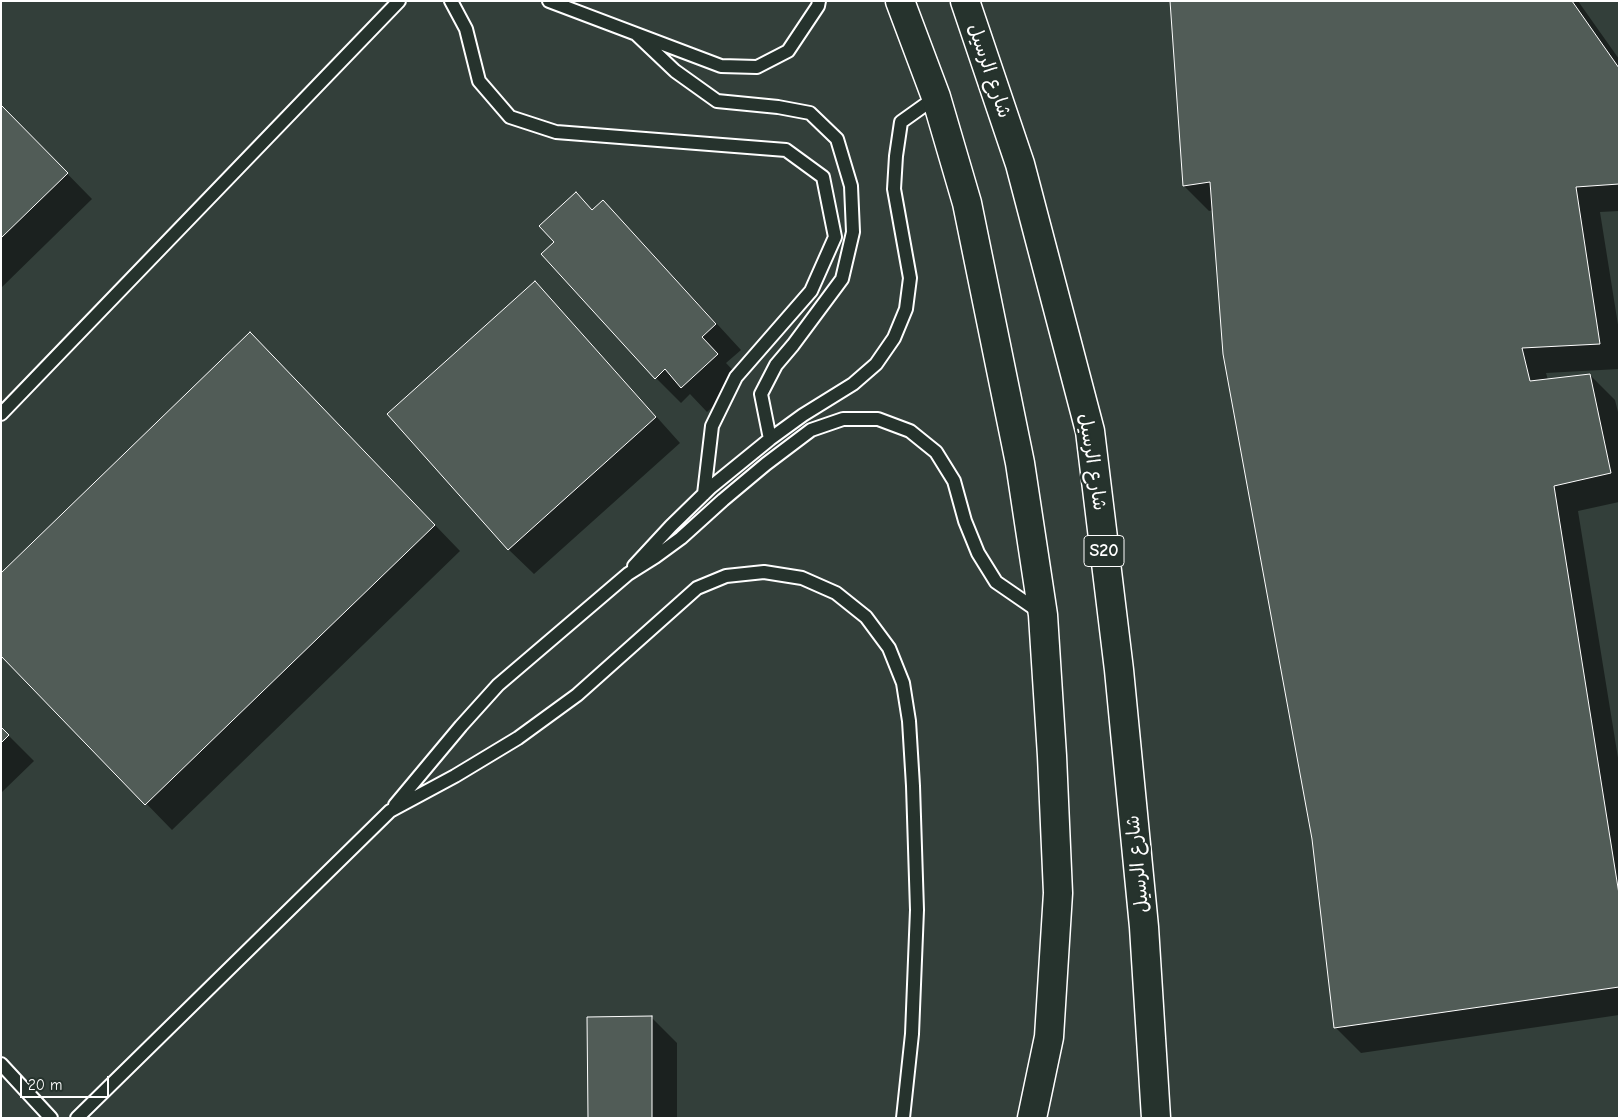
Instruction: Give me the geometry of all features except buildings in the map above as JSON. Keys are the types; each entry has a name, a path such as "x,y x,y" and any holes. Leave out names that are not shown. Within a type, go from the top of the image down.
{"main road":[{"path":"900,1 936,97 967,203 991,313 1020,463 1043,615 1058,893 1048,1037 1032,1118"},
{"name":"شارع الرسيل","path":"965,1 1020,164 1090,431 1144,917 1156,1118"}],"lane":[{"path":"1,414 399,1"},
{"path":"450,1 466,29 479,82 510,117 556,132 786,150 824,176 835,237 812,291 736,377 712,426 704,494"},
{"path":"549,1 721,66 757,67 788,52 818,6 819,1"},
{"path":"636,34 674,71 717,100 778,107 810,113 838,139 851,186 853,232 842,279 776,365 761,394 770,439"},
{"path":"628,574 648,549 704,494 770,439 803,415 853,384 876,364 894,338 906,309 910,278 894,189 896,156 902,122 936,97"},
{"path":"77,1118 390,811 461,726 498,686 628,574 682,538 730,494 811,430 843,419 878,419 910,431 936,452 954,481 965,522 978,553 996,582 1043,615"},
{"path":"390,811 456,776 518,738 577,695 697,588 726,576 764,572 802,578 836,593 866,617 889,648 903,683 909,721 917,910 912,1034 903,1118"},
{"path":"1,1064 50,1118"}],"shaded area":[{"path":"1,1 1619,1 1619,1118 1,1118"}]}
